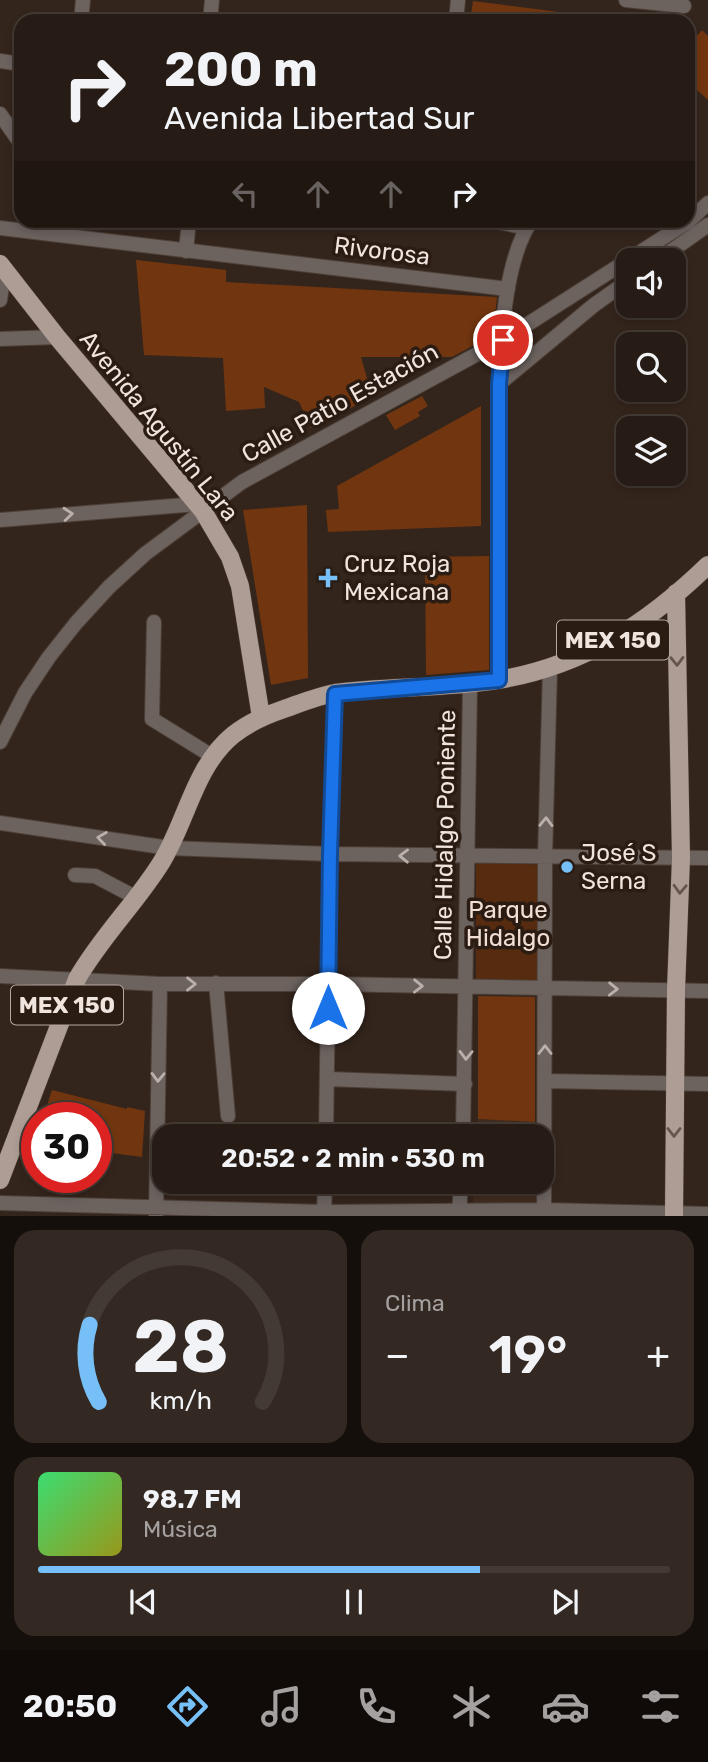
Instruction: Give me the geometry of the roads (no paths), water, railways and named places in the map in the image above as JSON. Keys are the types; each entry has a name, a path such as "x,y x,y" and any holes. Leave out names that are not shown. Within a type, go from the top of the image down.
{"main road":[{"name":"Avenida Agustín Lara","path":"2,268 200,507 236,571 261,717"},
{"name":"MEX 150","path":"0,1180 77,979 160,864 212,756 234,734 261,717 335,694 470,684 550,668 586,654 628,631 708,565"},
{"path":"674,1215 674,1083 681,858 676,593"}],"street":[{"path":"626,0 687,3"},
{"path":"0,114 14,134"},
{"path":"676,248 707,226"},
{"name":"Rivorosa","path":"0,228 508,289"},
{"path":"62,228 62,236"},
{"path":"186,251 188,228"},
{"path":"499,680 499,384 508,289 514,259 527,228"},
{"name":"Calle Patio Estación","path":"0,742 25,693 76,623 117,578 200,507 503,340 677,228"},
{"path":"0,300 2,268"},
{"path":"499,384 594,304 616,289"},
{"path":"0,339 57,337"},
{"path":"0,520 200,507"},
{"path":"154,622 152,719 212,756"},
{"path":"544,1213 545,858 550,668"},
{"name":"Calle Hidalgo Poniente","path":"463,1124 470,684"},
{"path":"326,1124 335,694"},
{"path":"0,823 169,848 545,858 708,858"},
{"path":"75,876 95,876 135,897"},
{"path":"0,976 160,984 328,984 708,991"},
{"path":"156,1211 160,984"},
{"path":"216,984 228,1116"},
{"path":"328,1079 465,1084"},
{"path":"545,1081 708,1084"},
{"path":"324,1214 325,1194"},
{"path":"459,1214 460,1194"},
{"path":"0,1203 156,1211 324,1214 708,1214"}],"place":[{"name":"Cruz Roja Mexicana","path":"328,578"},
{"name":"José S Serna","path":"567,867"}],"park label":[{"name":"Parque Hidalgo","path":"508,924"}]}
